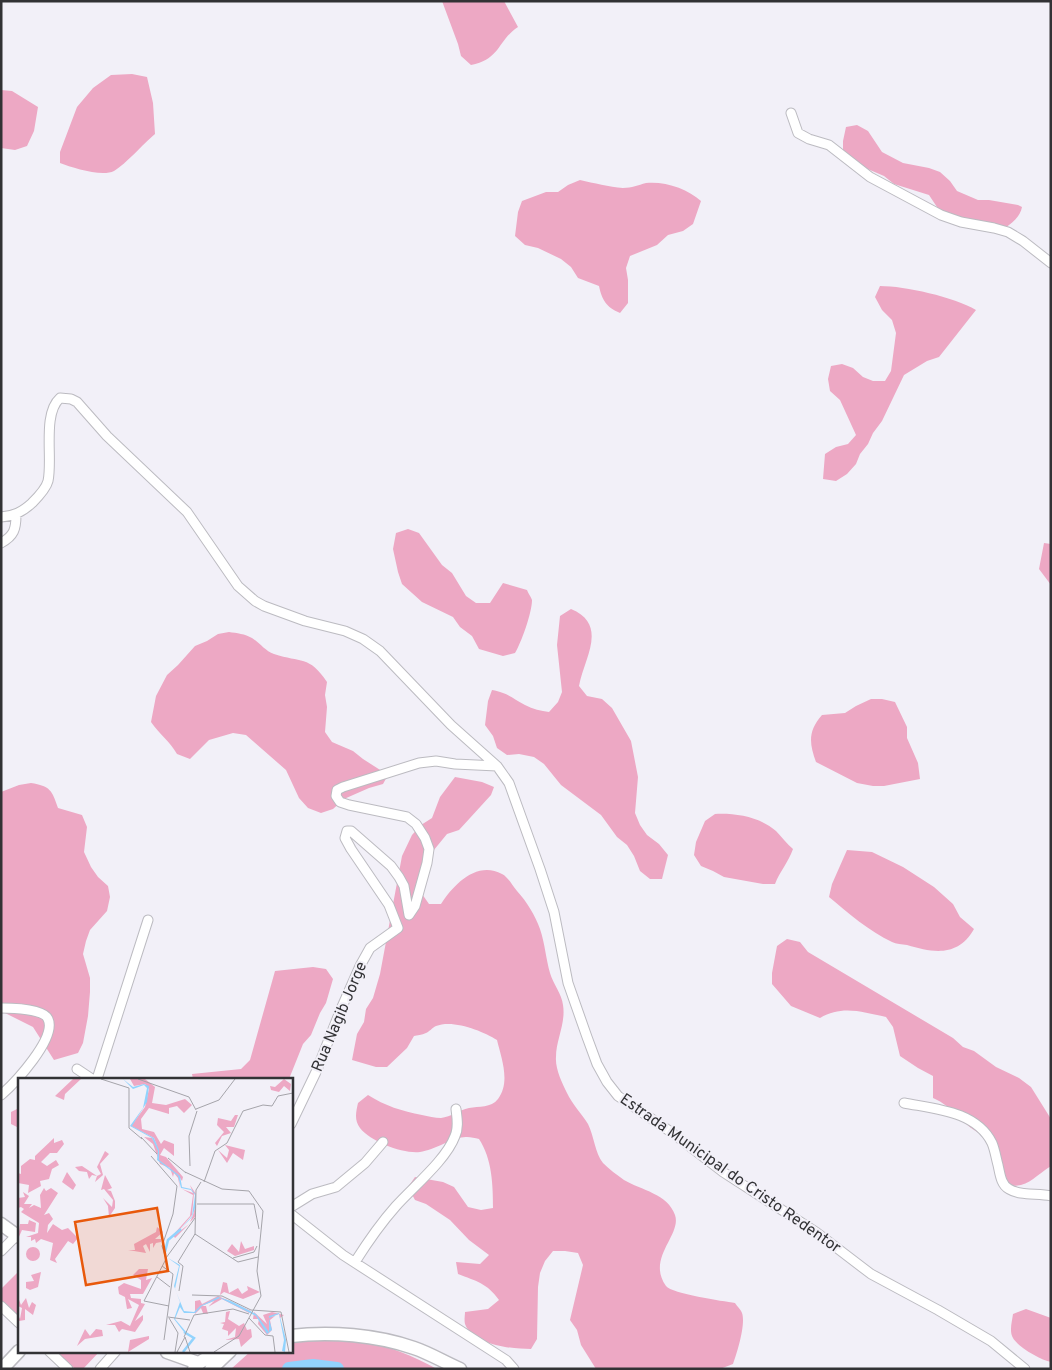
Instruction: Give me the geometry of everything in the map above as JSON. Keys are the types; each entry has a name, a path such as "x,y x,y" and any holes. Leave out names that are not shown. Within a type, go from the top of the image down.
{"street":[{"path":"791,113 798,134 829,145 870,177 941,215 961,222 1008,232 1051,263"},
{"name":"Estrada Municipal do Cristo Redentor","path":"16,515 43,491 48,482 48,443 52,409 60,398 71,399 77,402 107,436 188,512 245,594 264,606 305,621 345,631 363,639 380,651 450,725 497,766 509,783 554,912 568,983 587,1037 604,1076 618,1096 671,1132 723,1172 816,1232 871,1274 938,1310 990,1341 1025,1369"},
{"path":"1,517 16,515 14,534 1,543"},
{"path":"409,915 415,906 427,863 429,849 425,838 416,824 407,817 340,802 336,796 337,790 343,786 419,763 436,761 497,766"},
{"path":"398,928 389,904 345,838 347,831 351,831 391,866 404,886 409,915"},
{"name":"Rua Nagib Jorge","path":"292,1122 316,1072 360,966 370,948 398,928 409,915"},
{"path":"97,1078 148,920"},
{"path":"2,1008 19,1008 44,1015 48,1019 50,1027 48,1038 19,1078"},
{"path":"77,1069 90,1078"},
{"path":"1,1095 18,1079"},
{"path":"904,1104 957,1114 970,1120 981,1128 993,1145 1001,1179 1005,1187 1017,1192 1051,1196"},
{"path":"354,1262 395,1207 446,1153 455,1136 458,1124 456,1109"},
{"path":"292,1206 312,1194 336,1187 365,1163 383,1142"},
{"path":"292,1215 354,1262 506,1360 514,1369"},
{"path":"1,1224 18,1235 1,1251"},
{"path":"1,1306 18,1322"},
{"path":"292,1336 314,1333 352,1335 387,1341 414,1348 460,1369"},
{"path":"2,1369 18,1352"},
{"path":"50,1352 68,1369"},
{"path":"100,1369 115,1352"},
{"path":"166,1352 200,1367"},
{"path":"200,1367 222,1352"},
{"path":"200,1367 228,1352"}],"shaded area":[{"path":"442,1 504,1 518,27 511,32 494,54 481,62 471,65 461,56"},
{"path":"132,74 147,77 153,103 155,134 124,164 109,173 80,169 60,163 60,152 77,107 93,88 111,75"},
{"path":"1,90 12,91 38,107 34,131 27,146 15,150 1,148"},
{"path":"857,125 868,131 882,152 903,163 940,172 957,191 978,200 1018,205 1022,207 1020,214 1005,228 943,216 929,195 894,184 884,176 863,167 843,152 846,127"},
{"path":"580,180 623,188 646,183 661,183 683,190 701,201 693,224 683,231 668,235 657,245 630,256 626,268 628,303 620,313 605,302 599,286 578,278 571,267 561,259 538,248 525,245 515,236 518,212 522,201 546,192 558,192"},
{"path":"880,286 929,293 967,305 976,310 939,357 927,361 904,375 882,421 860,454 856,464 847,474 836,481 823,479 825,454 836,447 848,444 856,435 840,400 830,391 828,379 831,366 842,364 853,368 863,377 873,381 885,381 891,371 896,333 892,320 882,310 875,297"},
{"path":"408,529 419,533 442,565 452,573 466,596 476,603 490,603 503,583 527,590 532,600 532,606 526,628 515,653 503,656 479,649 472,636 460,627 453,617 422,602 402,584 393,549 396,533"},
{"path":"1044,543 1051,544 1051,585 1039,569"},
{"path":"571,609 582,616 589,624 592,633 589,654 579,686 587,696 602,699 612,708 631,741 638,777 635,813 647,835 659,844 668,855 662,879 650,879 640,871 627,845 617,837 601,815 561,785 544,764 534,757 519,754 507,755 497,748 493,736 485,725 488,701 492,690 506,694 534,709 543,711 549,712 558,702 562,692 557,645 560,616"},
{"path":"229,632 241,634 255,640 271,653 304,661 321,673 327,682 325,732 332,742 353,751 388,775 383,784 344,799 333,809 321,813 308,808 299,798 286,770 246,735 233,733 209,740 190,759 177,754 151,722 156,696 167,675 195,646 218,634"},
{"path":"871,699 895,702 907,727 907,738 918,763 920,779 884,786 873,786 857,783 816,762 811,737 814,726 822,715 845,713"},
{"path":"455,777 482,782 494,787 491,795 459,830 447,834 429,856 422,894 429,904 441,904 459,882 475,872 493,870 506,877 527,904 540,929 550,973 562,1001 564,1012 556,1051 556,1061 563,1085 588,1124 603,1163 624,1180 660,1197 675,1215 674,1231 660,1266 661,1276 666,1286 678,1292 735,1303 741,1311 743,1318 742,1331 733,1364 720,1369 596,1369 581,1345 577,1330 570,1320 583,1265 578,1253 565,1251 553,1251 545,1261 540,1273 537,1339 531,1349 503,1347 476,1337 465,1324 465,1312 488,1309 499,1300 486,1286 458,1274 456,1262 480,1264 489,1255 469,1240 450,1220 426,1204 415,1200 408,1187 415,1177 443,1182 454,1187 468,1207 481,1210 493,1208 491,1172 487,1155 479,1139 462,1137 426,1151 413,1152 396,1149 379,1142 365,1133 358,1125 356,1116 358,1103 368,1095 401,1110 441,1118 465,1109 492,1104 498,1099 504,1085 503,1062 497,1040 484,1033 459,1025 443,1024 424,1034 414,1036 407,1048 387,1067 376,1067 352,1060 357,1034 364,1022 366,1009 373,998 380,974 402,856 412,835 421,825 432,818 440,797"},
{"path":"31,783 46,787 52,793 58,808 82,815 87,827 84,852 98,877 108,886 110,897 107,911 90,930 83,954 90,978 90,992 83,1043 78,1053 54,1060 33,1027 1,1011 1,792 19,785"},
{"path":"715,814 739,815 763,822 776,831 793,849 775,884 763,884 724,877 701,866 694,855 696,842 705,821"},
{"path":"847,850 872,852 903,867 934,887 953,904 960,917 974,929 968,938 953,948 936,951 895,943 875,933 829,897 832,884"},
{"path":"787,939 800,942 808,952 953,1038 963,1047 974,1051 996,1067 1019,1078 1031,1087 1051,1119 1051,1166 1024,1184 1003,1185 985,1136 970,1127 946,1106 933,1098 933,1076 900,1056 893,1027 886,1017 844,1011 828,1014 820,1018 791,1006 772,984 777,946"},
{"path":"313,967 326,969 333,979 326,1003 311,1035 303,1044 289,1078 193,1078 192,1074 241,1069 250,1060 275,971"},
{"path":"18,1108 18,1128 11,1124 11,1112"},
{"path":"18,1272 18,1318 1,1304 1,1289"},
{"path":"1026,1309 1051,1318 1051,1362 1030,1353 1013,1338 1011,1329 1013,1314"},
{"path":"292,1339 361,1341 381,1345 437,1369 231,1369 250,1352 292,1352"},
{"path":"57,1352 99,1352 83,1369 75,1369"}],"waterway":[{"path":"289,1369 313,1366 337,1369"}]}
